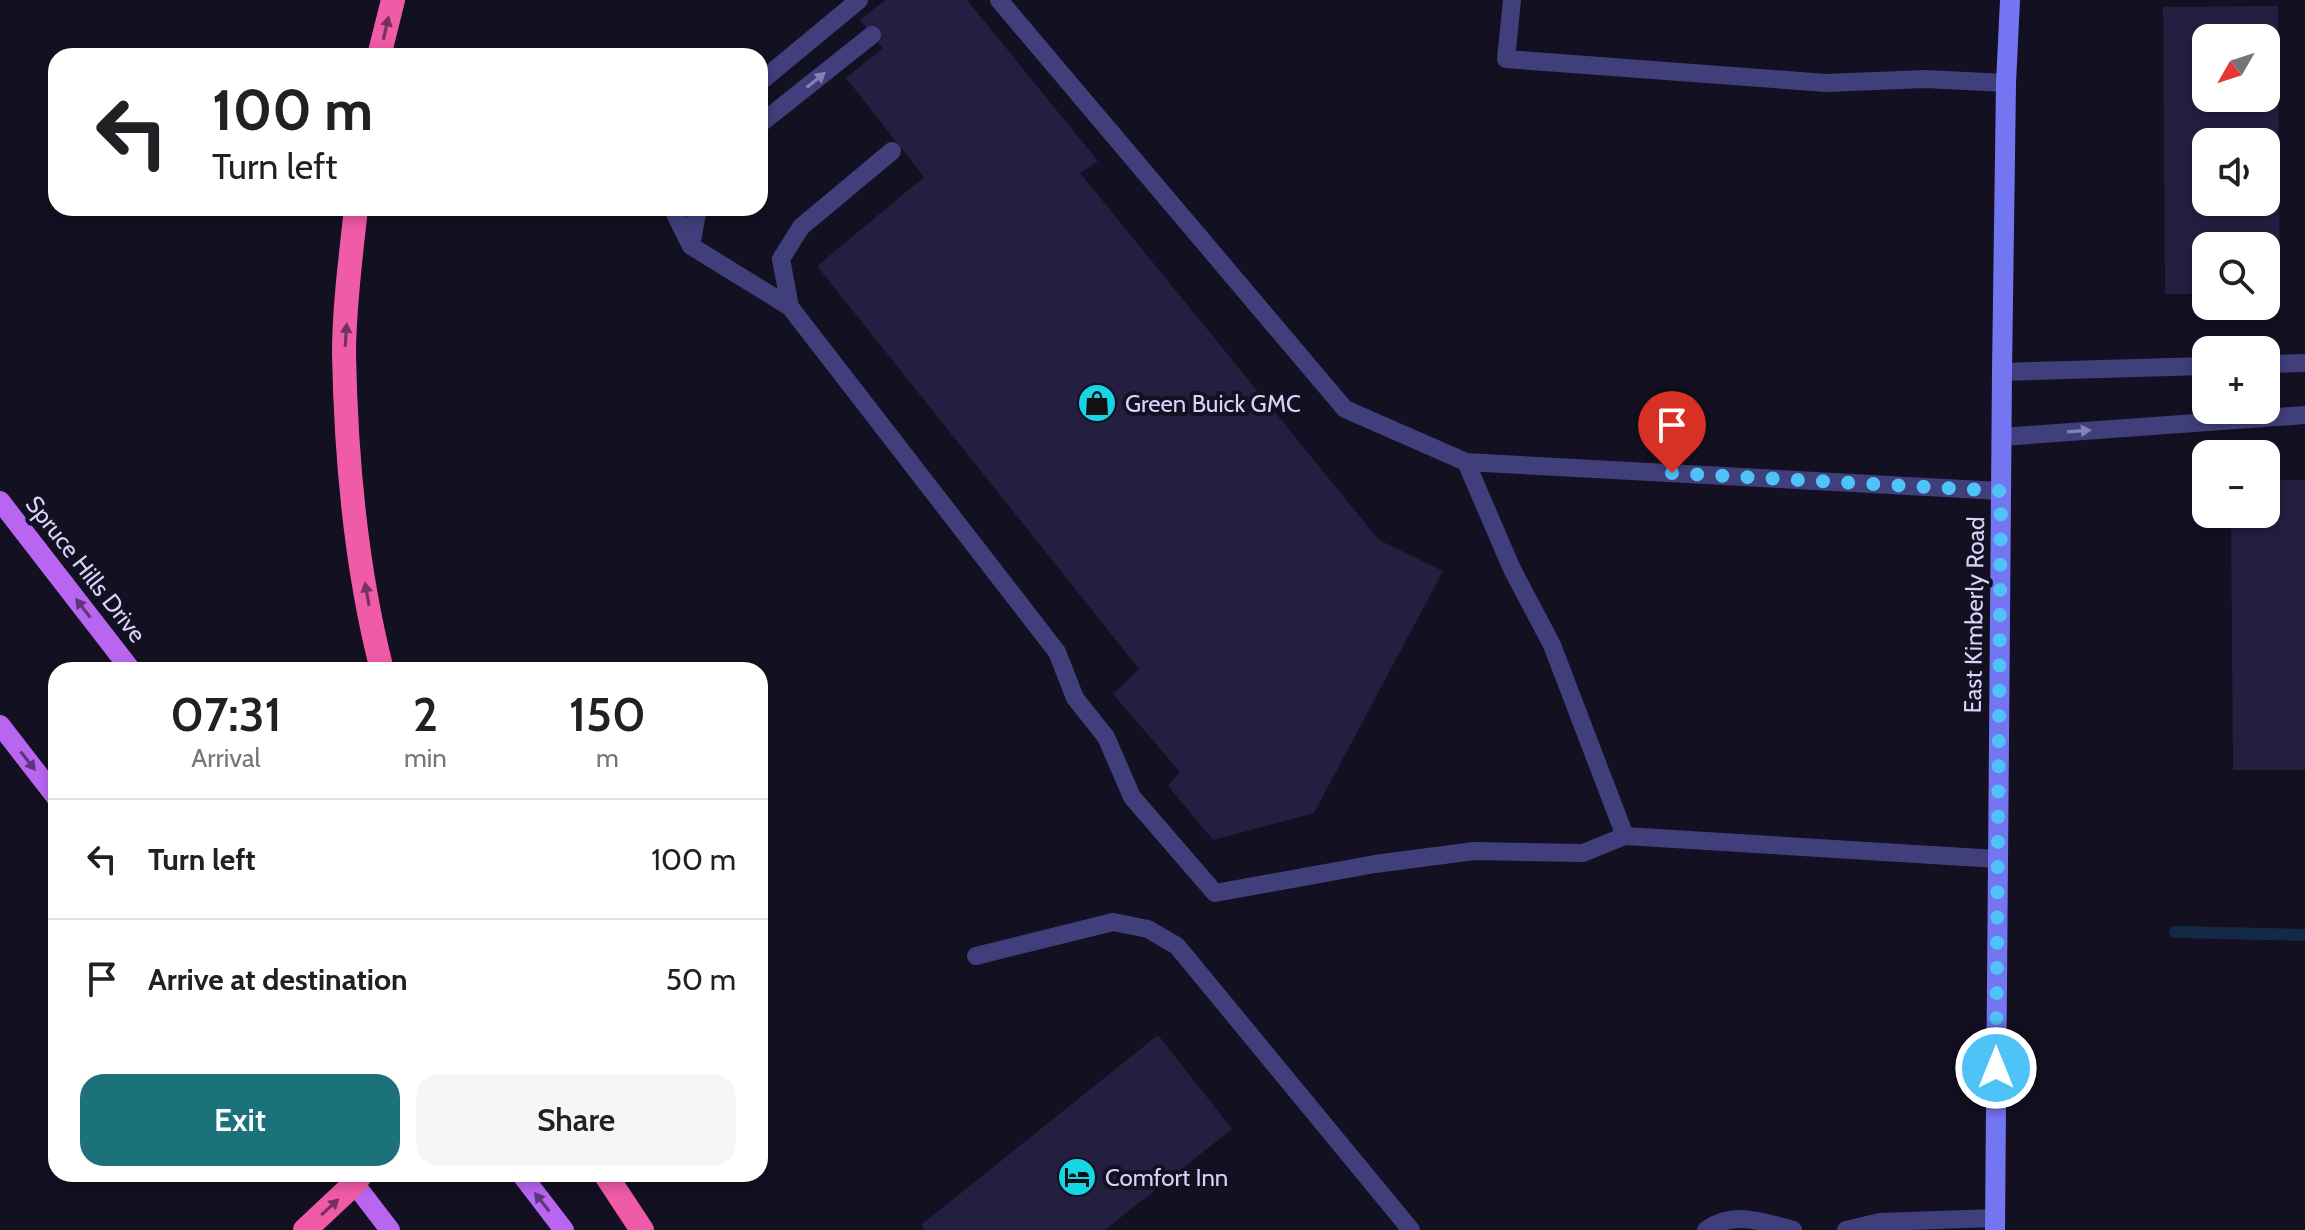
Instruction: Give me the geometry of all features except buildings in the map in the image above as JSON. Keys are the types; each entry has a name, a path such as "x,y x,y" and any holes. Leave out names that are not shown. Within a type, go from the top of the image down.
{"highway":[{"path":"381,48 393,0"},
{"path":"355,216 344,352 359,549 380,662"},
{"path":"305,1230 349,1182"},
{"path":"610,1182 642,1230"}],"main road":[{"name":"East Kimberly Road","path":"1995,1224 2001,437 2010,0"},
{"name":"Spruce Hills Drive","path":"0,501 125,662"},
{"path":"0,725 48,787"},
{"path":"357,1182 390,1230"},
{"path":"527,1182 564,1230"}],"lane":[{"path":"768,75 859,0"},
{"path":"999,0 1345,409 1466,462 2001,491"},
{"path":"1512,0 1506,59 1826,83 1925,79 2006,83"},
{"path":"768,118 872,35"},
{"path":"790,307 781,259 801,227 892,151"},
{"path":"676,216 691,246 790,307 1057,652 1075,698 1106,737 1132,797 1215,893 1375,864 1474,851 1583,853 1625,836 1997,859"},
{"path":"691,246 697,216"},
{"path":"2280,364 2305,363"},
{"path":"2002,372 2192,366"},
{"path":"2001,437 2305,415"},
{"path":"1466,462 1512,569 1552,645 1625,836"},
{"path":"976,956 1113,922 1148,929 1177,946 1411,1230"},
{"path":"1706,1230 1747,1217 1793,1230"},
{"path":"1846,1230 1880,1222 1995,1224"}],"waterway":[{"path":"2175,932 2305,935"}],"place":[{"name":"Green Buick GMC","path":"1097,403"},
{"name":"Comfort Inn","path":"1077,1177"}],"route":[{"path":"1672,473 2001,491 1996,1068"}]}
